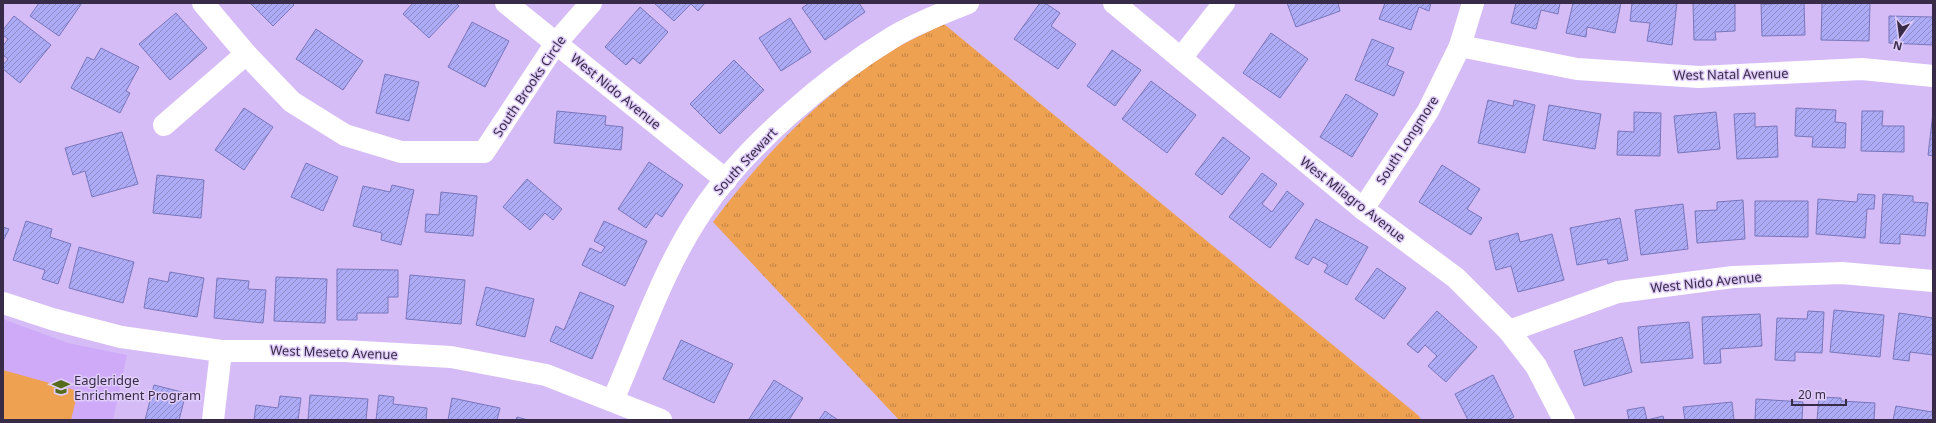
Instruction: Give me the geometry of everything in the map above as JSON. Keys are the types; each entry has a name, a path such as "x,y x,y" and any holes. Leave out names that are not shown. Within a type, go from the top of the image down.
{"street":[{"path":"164,125 246,54 203,3"},
{"name":"West Nido Avenue","path":"506,3 726,180"},
{"name":"South Brooks Circle","path":"246,54 292,102 345,135 401,152 484,152 556,43 591,3"},
{"name":"South Stewart","path":"613,400 658,291 680,247 702,211 726,180 800,105 844,70 894,36 968,3"},
{"name":"West Milagro Avenue","path":"1114,3 1363,209 1456,278 1509,331 1536,366 1564,420"},
{"path":"1181,58 1224,3"},
{"name":"South Longmore","path":"1363,209 1428,111 1460,46 1473,3"},
{"name":"West Natal Avenue","path":"1460,46 1577,69 1698,77 1862,69 1933,76"},
{"name":"West Nido Avenue","path":"1509,331 1618,292 1733,277 1842,273 1933,281"},
{"name":"West Meseto Avenue","path":"3,303 52,319 120,336 221,350 344,351 451,357 546,375 661,420"},
{"path":"212,420 221,350"}],"shaded area":[{"name":"Eagleridge Enrichment Program","path":"3,319 68,343 127,355 113,420 3,420"}],"green space":[{"path":"944,24 1419,416 1421,420 899,420 713,222 751,174 816,108 864,69 890,52"},
{"path":"3,370 78,391 71,420 3,420"}],"building":[{"path":"39,3 82,3 59,36 30,16"},
{"path":"250,3 292,3 294,5 273,26"},
{"path":"413,3 456,3 459,6 429,38 403,14"},
{"path":"654,3 705,3 698,11 691,4 674,21"},
{"path":"809,3 859,3 865,12 825,40 802,8"},
{"path":"1040,3 1045,3 1060,13 1051,26 1076,44 1058,69 1014,39"},
{"path":"1287,3 1338,3 1340,11 1296,27"},
{"path":"1385,3 1431,3 1429,11 1419,7 1411,30 1379,19"},
{"path":"1516,3 1560,3 1558,14 1541,10 1536,29 1511,23"},
{"path":"1573,3 1621,3 1615,33 1587,27 1586,37 1566,33"},
{"path":"1632,3 1677,3 1672,45 1647,41 1650,23 1630,21"},
{"path":"1693,3 1735,3 1735,31 1715,32 1716,40 1694,40"},
{"path":"1804,3 1805,35 1762,36 1761,4"},
{"path":"1822,3 1870,3 1869,41 1821,40"},
{"path":"640,7 668,32 640,64 633,58 626,65 605,47"},
{"path":"176,13 207,48 170,80 139,44"},
{"path":"14,16 51,45 20,83 3,69 3,65 8,59 3,55 3,46 8,39 3,35 3,30"},
{"path":"1889,16 1933,17 1933,45 1889,43"},
{"path":"790,18 811,52 781,71 759,38"},
{"path":"472,22 509,41 485,87 448,67"},
{"path":"316,29 363,61 343,90 296,59"},
{"path":"1271,33 1308,59 1280,98 1243,73"},
{"path":"1372,39 1394,48 1387,65 1404,72 1394,96 1355,80"},
{"path":"101,48 139,67 126,91 130,93 120,113 71,88 87,57 94,60"},
{"path":"1112,50 1141,70 1115,106 1087,86"},
{"path":"734,60 764,90 720,134 690,104"},
{"path":"385,74 419,82 409,121 376,113"},
{"path":"1151,81 1196,115 1167,153 1122,119"},
{"path":"1346,94 1378,114 1352,157 1320,137"},
{"path":"1488,100 1513,106 1514,100 1535,105 1525,153 1478,143"},
{"path":"1549,105 1601,114 1595,149 1543,140"},
{"path":"244,108 273,127 244,170 215,150"},
{"path":"1796,108 1836,110 1835,122 1846,123 1845,148 1812,147 1813,137 1795,136"},
{"path":"557,111 606,116 605,125 623,127 621,150 554,143"},
{"path":"1862,111 1883,111 1882,126 1904,126 1904,152 1861,151"},
{"path":"1634,112 1661,113 1660,156 1617,155 1618,131 1634,132"},
{"path":"1716,112 1720,149 1678,153 1674,116"},
{"path":"1755,113 1755,127 1777,126 1778,157 1737,159 1734,114"},
{"path":"1933,113 1933,156 1928,155"},
{"path":"122,132 138,184 92,197 85,171 73,175 65,148"},
{"path":"1223,137 1250,158 1222,195 1195,174"},
{"path":"649,162 683,185 662,217 656,213 646,228 618,209"},
{"path":"306,163 338,177 323,211 291,197"},
{"path":"1442,165 1480,189 1467,209 1482,218 1471,235 1419,202"},
{"path":"1262,173 1277,184 1262,204 1272,212 1287,191 1304,204 1270,248 1229,217"},
{"path":"157,175 204,180 201,218 153,213"},
{"path":"527,179 562,209 553,220 545,213 530,230 503,207"},
{"path":"392,185 414,190 401,245 381,240 382,233 353,226 363,186 390,192"},
{"path":"441,192 477,196 473,236 425,232 426,214 439,215"},
{"path":"1858,194 1875,195 1874,209 1867,209 1865,238 1816,234 1818,199 1857,202"},
{"path":"1883,194 1913,196 1913,202 1928,203 1925,236 1900,234 1900,244 1880,243"},
{"path":"1743,200 1745,239 1697,243 1695,211 1717,210 1717,202"},
{"path":"1755,201 1808,201 1808,237 1755,236"},
{"path":"1683,204 1688,249 1641,255 1635,210"},
{"path":"1620,218 1628,260 1608,264 1607,259 1577,265 1570,228"},
{"path":"1316,219 1368,247 1347,285 1324,272 1328,265 1313,257 1308,265 1295,258"},
{"path":"26,221 52,229 50,237 71,244 58,284 42,279 45,270 13,260"},
{"path":"604,221 647,241 625,286 582,265 590,248 601,253 605,247 594,241"},
{"path":"3,227 9,229 3,241"},
{"path":"1518,233 1520,242 1552,234 1564,280 1518,292 1511,266 1496,270 1489,241"},
{"path":"79,247 134,262 123,303 69,288"},
{"path":"1377,268 1406,288 1384,319 1355,299"},
{"path":"337,269 398,270 398,297 388,297 388,313 357,313 357,320 337,320"},
{"path":"170,272 204,278 197,317 144,308 149,278 168,282"},
{"path":"410,275 465,280 461,324 406,319"},
{"path":"276,277 327,279 325,323 274,321"},
{"path":"217,278 249,281 248,289 266,290 263,323 214,318"},
{"path":"486,287 534,299 525,337 476,325"},
{"path":"580,292 614,306 592,359 550,341 556,326 564,330"},
{"path":"1834,310 1884,315 1880,357 1830,352"},
{"path":"1437,311 1477,347 1446,382 1428,366 1437,356 1425,345 1418,353 1407,344"},
{"path":"1808,311 1824,312 1822,353 1795,352 1795,361 1775,360 1777,318 1807,319"},
{"path":"1899,313 1933,318 1933,355 1910,352 1909,361 1893,359"},
{"path":"1760,314 1762,346 1720,349 1721,363 1704,364 1702,317"},
{"path":"1689,322 1693,358 1641,363 1638,327"},
{"path":"1622,337 1632,372 1584,386 1574,351"},
{"path":"681,340 733,364 714,403 663,379"},
{"path":"1493,375 1514,417 1507,420 1468,420 1455,394"},
{"path":"774,380 803,398 789,420 749,419"},
{"path":"154,385 186,393 179,420 145,420"},
{"path":"310,395 368,399 366,420 308,420"},
{"path":"379,395 394,397 393,404 427,408 426,420 376,420"},
{"path":"280,396 301,398 298,420 254,420 256,405 278,408"},
{"path":"1819,397 1841,398 1841,401 1875,403 1874,420 1817,420"},
{"path":"452,398 500,408 497,420 448,420"},
{"path":"1756,399 1803,402 1802,420 1755,420"},
{"path":"1732,402 1734,420 1685,420 1683,407"},
{"path":"1896,406 1932,412 1933,406 1933,420 1893,420"},
{"path":"1644,407 1647,420 1629,420 1627,410"},
{"path":"825,411 838,420 819,420"},
{"path":"1663,416 1664,420 1647,420"},
{"path":"517,417 528,420 516,420"}],"place":[{"name":"Eagleridge Enrichment Program","path":"61,387"}]}
